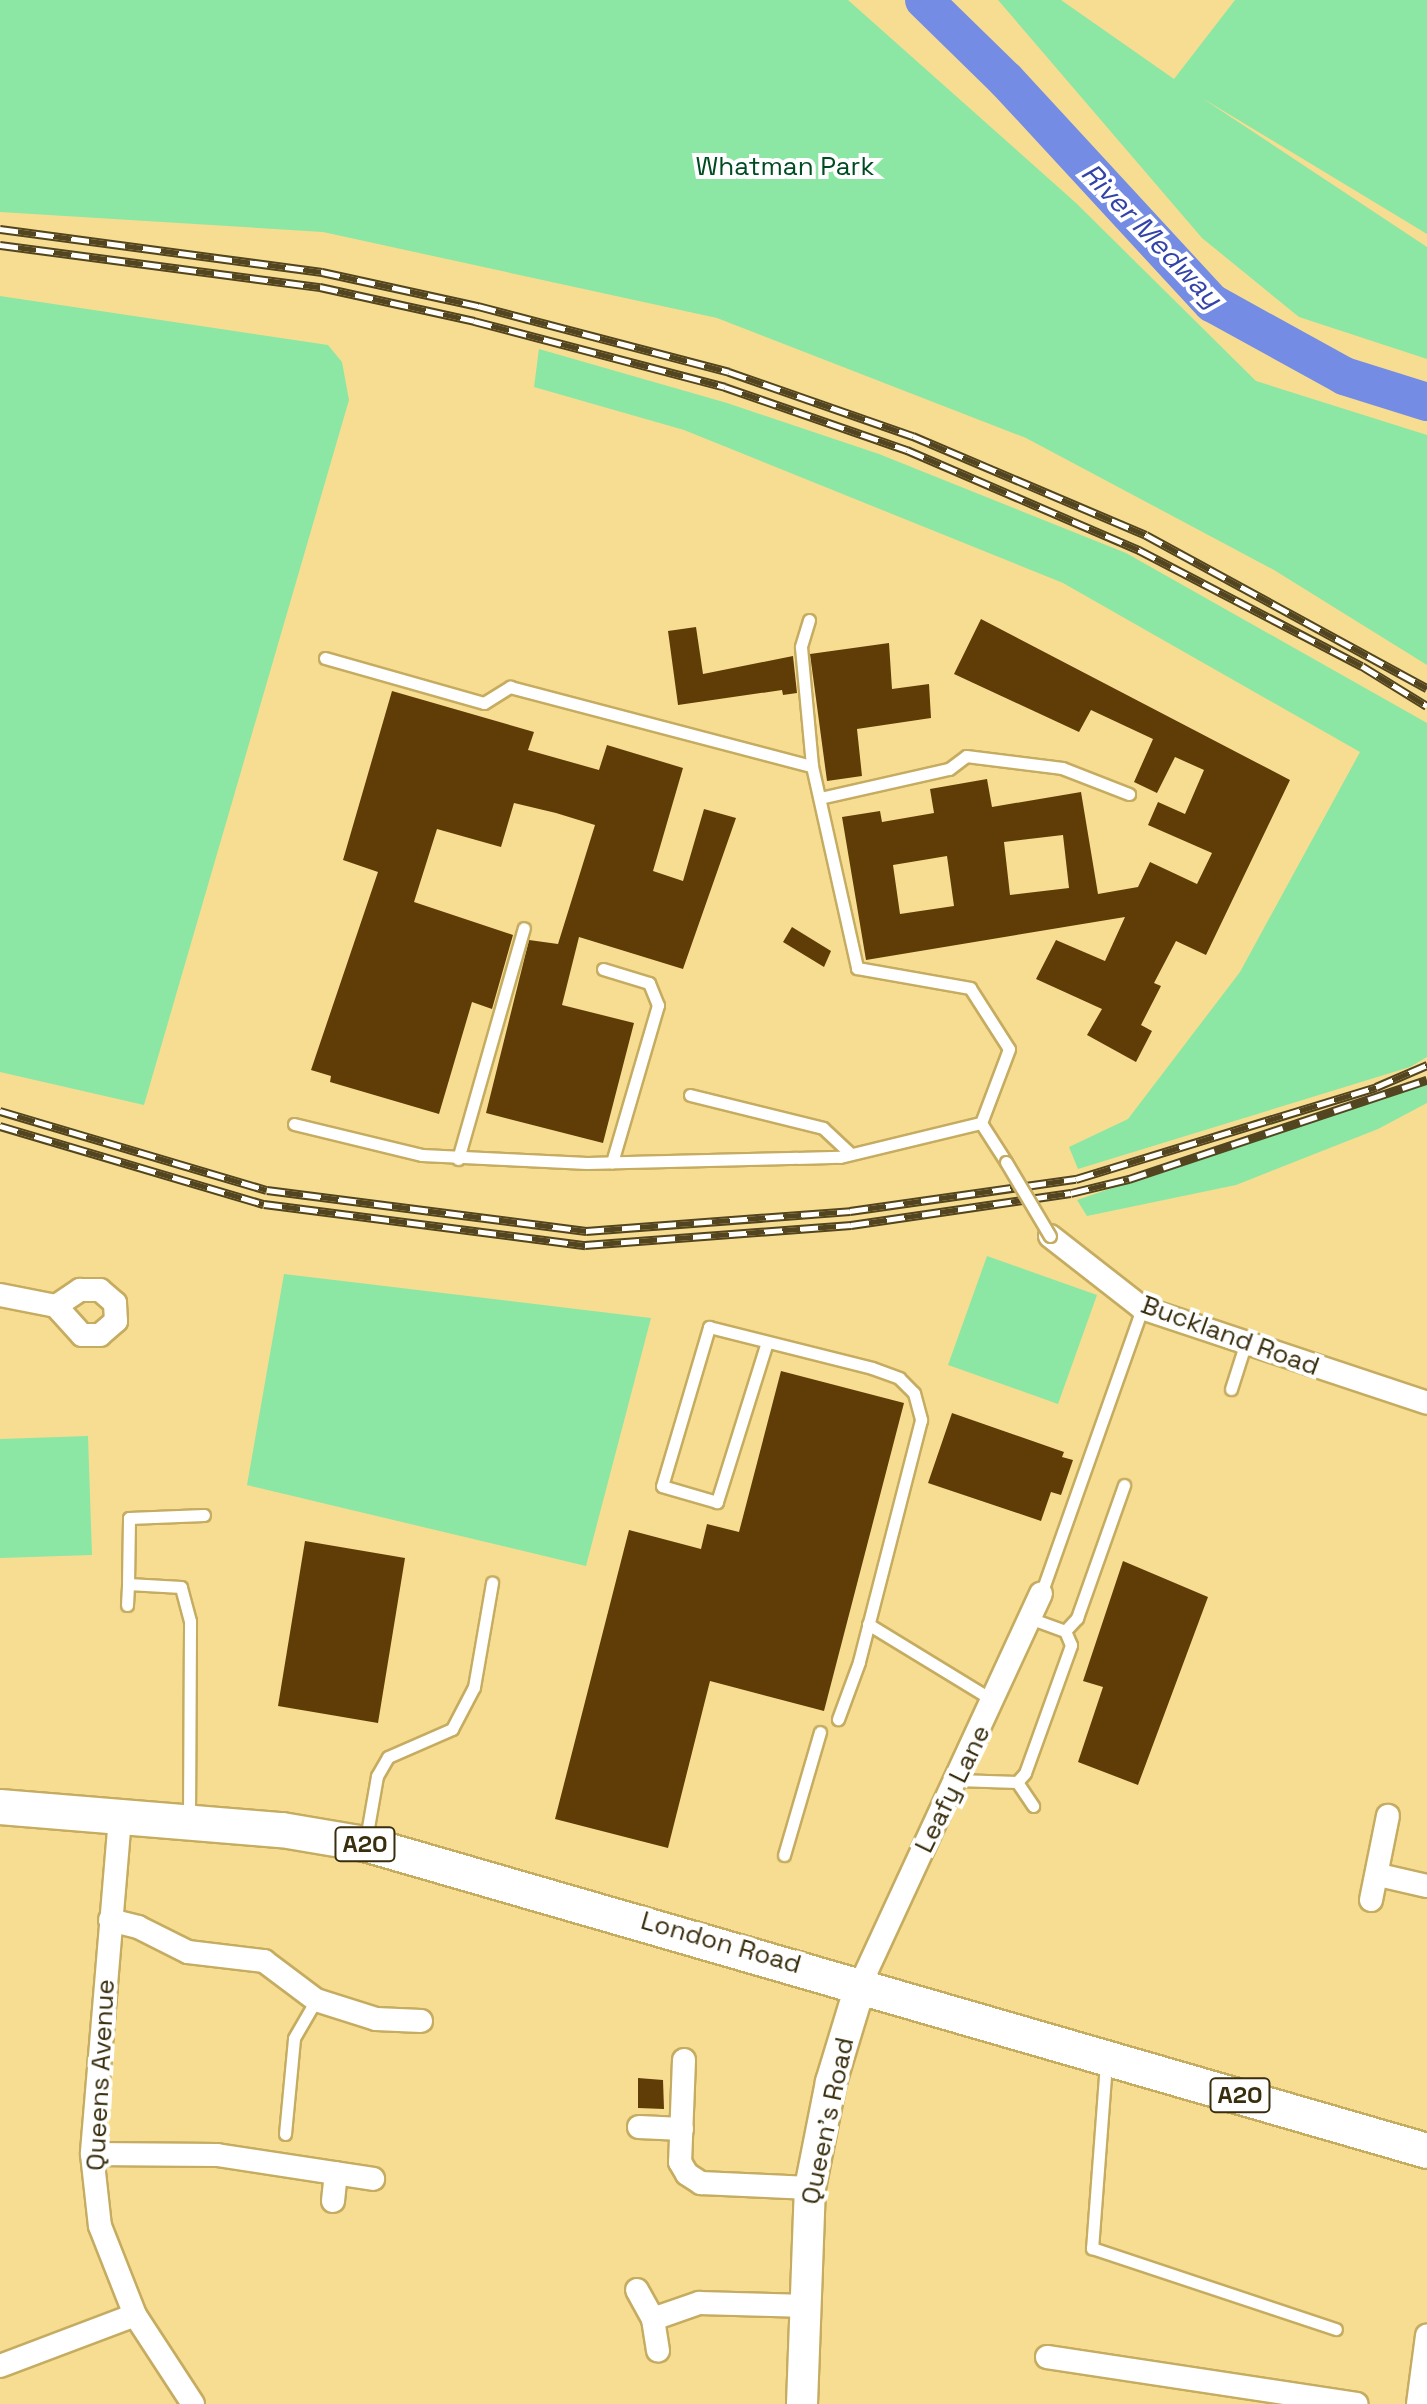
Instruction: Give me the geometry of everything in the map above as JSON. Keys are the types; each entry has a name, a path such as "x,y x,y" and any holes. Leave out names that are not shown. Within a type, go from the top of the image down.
{"main road":[{"name":"London Road","path":"0,1807 282,1830 365,1844 861,1983 1427,2151"}],"street":[{"name":"Buckland Road","path":"1050,1236 1142,1308 1245,1345 1427,1403"},
{"path":"0,1295 56,1306"},
{"name":"Leafy Lane","path":"861,1983 995,1701 1041,1594"},
{"path":"1371,1900 1379,1875 1388,1816"},
{"name":"Queens Avenue","path":"120,1818 92,2154 100,2226 135,2315 193,2404"},
{"path":"1379,1875 1427,1886"},
{"path":"110,1920 138,1927 188,1952 264,1961 316,2000 376,2019 421,2021"},
{"name":"Queen's Road","path":"802,2404 810,2188 831,2082 861,1983"},
{"path":"684,2060 680,2162 701,2183 810,2188"},
{"path":"639,2127 682,2129"},
{"path":"92,2154 217,2155 373,2179"},
{"path":"333,2201 336,2173"},
{"path":"637,2290 653,2319 658,2351"},
{"path":"653,2319 699,2303 808,2306"},
{"path":"0,2366 135,2315"},
{"path":"1418,2404 1427,2336"},
{"path":"1047,2357 1264,2397 1356,2404"}],"lane":[{"path":"809,620 801,647 812,766 857,968 970,988 1009,1049 981,1123"},
{"path":"325,658 484,703 510,687 812,766"},
{"path":"820,798 949,769 966,756 1062,768 1129,794"},
{"path":"458,1159 524,928"},
{"path":"603,969 649,983 658,1005 612,1162"},
{"path":"690,1095 823,1128 851,1154"},
{"path":"294,1124 458,1159 612,1162 851,1154 981,1123"},
{"path":"981,1123 1050,1236"},
{"path":"1041,1594 1142,1308"},
{"path":"767,1342 717,1502 662,1486 709,1327 872,1368 899,1378 914,1393 921,1420 868,1624 838,1719"},
{"path":"1231,1389 1245,1345"},
{"path":"1065,1631 1077,1618 1124,1485"},
{"path":"127,1605 129,1518 204,1515"},
{"path":"365,1844 377,1776 388,1757 452,1729 474,1687 492,1583"},
{"path":"128,1584 181,1587 190,1621 189,1823"},
{"path":"1017,1782 1025,1773 1071,1645 1065,1631 1030,1618"},
{"path":"868,1624 995,1701"},
{"path":"784,1855 820,1732"},
{"path":"957,1780 1017,1782"},
{"path":"1017,1782 1033,1806"},
{"path":"285,2134 294,2038 316,2000"},
{"path":"1106,2056 1092,2248 1336,2329"}],"green space":[{"name":"Whatman Park","path":"0,0 848,0 1076,203 1256,381 1427,435 1427,665 1274,570 1026,438 717,318 323,232 0,212"},
{"path":"998,0 1061,0 1174,79 1235,0 1427,0 1427,234 1202,98 1427,247 1427,359 1299,317 1202,238"},
{"path":"0,296 328,345 342,362 349,400 144,1105 0,1072"},
{"path":"539,349 727,403 879,454 1126,553 1427,723 1427,1057 1410,1067 1078,1169 1069,1147 1128,1119 1240,972 1360,752 1063,583 684,430 534,387"},
{"path":"1427,1081 1427,1103 1378,1129 1236,1185 1087,1216 1077,1200"},
{"path":"987,1256 1097,1295 1058,1404 948,1365"},
{"path":"284,1274 651,1318 586,1566 247,1485"},
{"path":"88,1436 92,1555 0,1558 0,1439"}],"building":[{"path":"981,619 1290,780 1206,955 1176,941 1154,983 1161,986 1141,1025 1152,1031 1136,1062 1087,1035 1102,1009 1036,979 1056,940 1105,961 1125,917 866,960 842,817 880,811 882,822 934,813 930,789 987,779 992,807 1081,792 1098,894 1138,887 1150,862 1197,884 1212,853 1148,825 1158,802 1185,814 1204,770 1175,757 1157,793 1134,782 1153,739 1091,710 1079,732 954,674","holes":["1063,835 1069,888 1010,895 1004,842","947,856 954,906 900,914 893,865"]},
{"path":"696,627 703,674 793,656 797,693 783,695 782,690 678,705 668,631"},
{"path":"889,643 892,689 929,684 931,718 857,729 862,776 827,781 810,654"},
{"path":"392,691 534,732 528,750 599,770 607,745 683,768 653,871 683,881 704,809 736,818 683,969 579,937 562,1005 634,1023 603,1143 486,1113 529,940 558,944 595,825 556,813 514,803 501,847 437,829 414,902 513,935 492,1009 472,1002 439,1114 330,1082 331,1076 311,1070 378,872 343,860"},
{"path":"792,927 831,951 824,967 783,942"},
{"path":"781,1371 904,1403 824,1711 710,1681 668,1848 555,1819 629,1530 701,1549 707,1524 739,1532"},
{"path":"952,1413 1064,1452 1062,1457 1073,1460 1061,1495 1051,1492 1041,1521 928,1483"},
{"path":"305,1541 405,1558 378,1723 278,1706"},
{"path":"1123,1561 1208,1597 1138,1785 1078,1762 1103,1687 1083,1681"},
{"path":"638,2078 663,2080 664,2109 638,2108"}],"waterway":[{"name":"River Medway","path":"924,0 1006,80 1212,303 1344,376 1427,402"}],"railway":[{"path":"0,229 322,272 478,306 729,372 913,436 1146,535 1427,688"},
{"path":"0,245 320,287 474,321 725,387 907,450 1139,550 1362,666 1427,706"},
{"path":"0,1111 267,1190 586,1231 850,1211 1076,1179 1376,1087 1427,1065"},
{"path":"0,1126 264,1204 585,1245 851,1225 1071,1193 1129,1179 1427,1080"}]}
